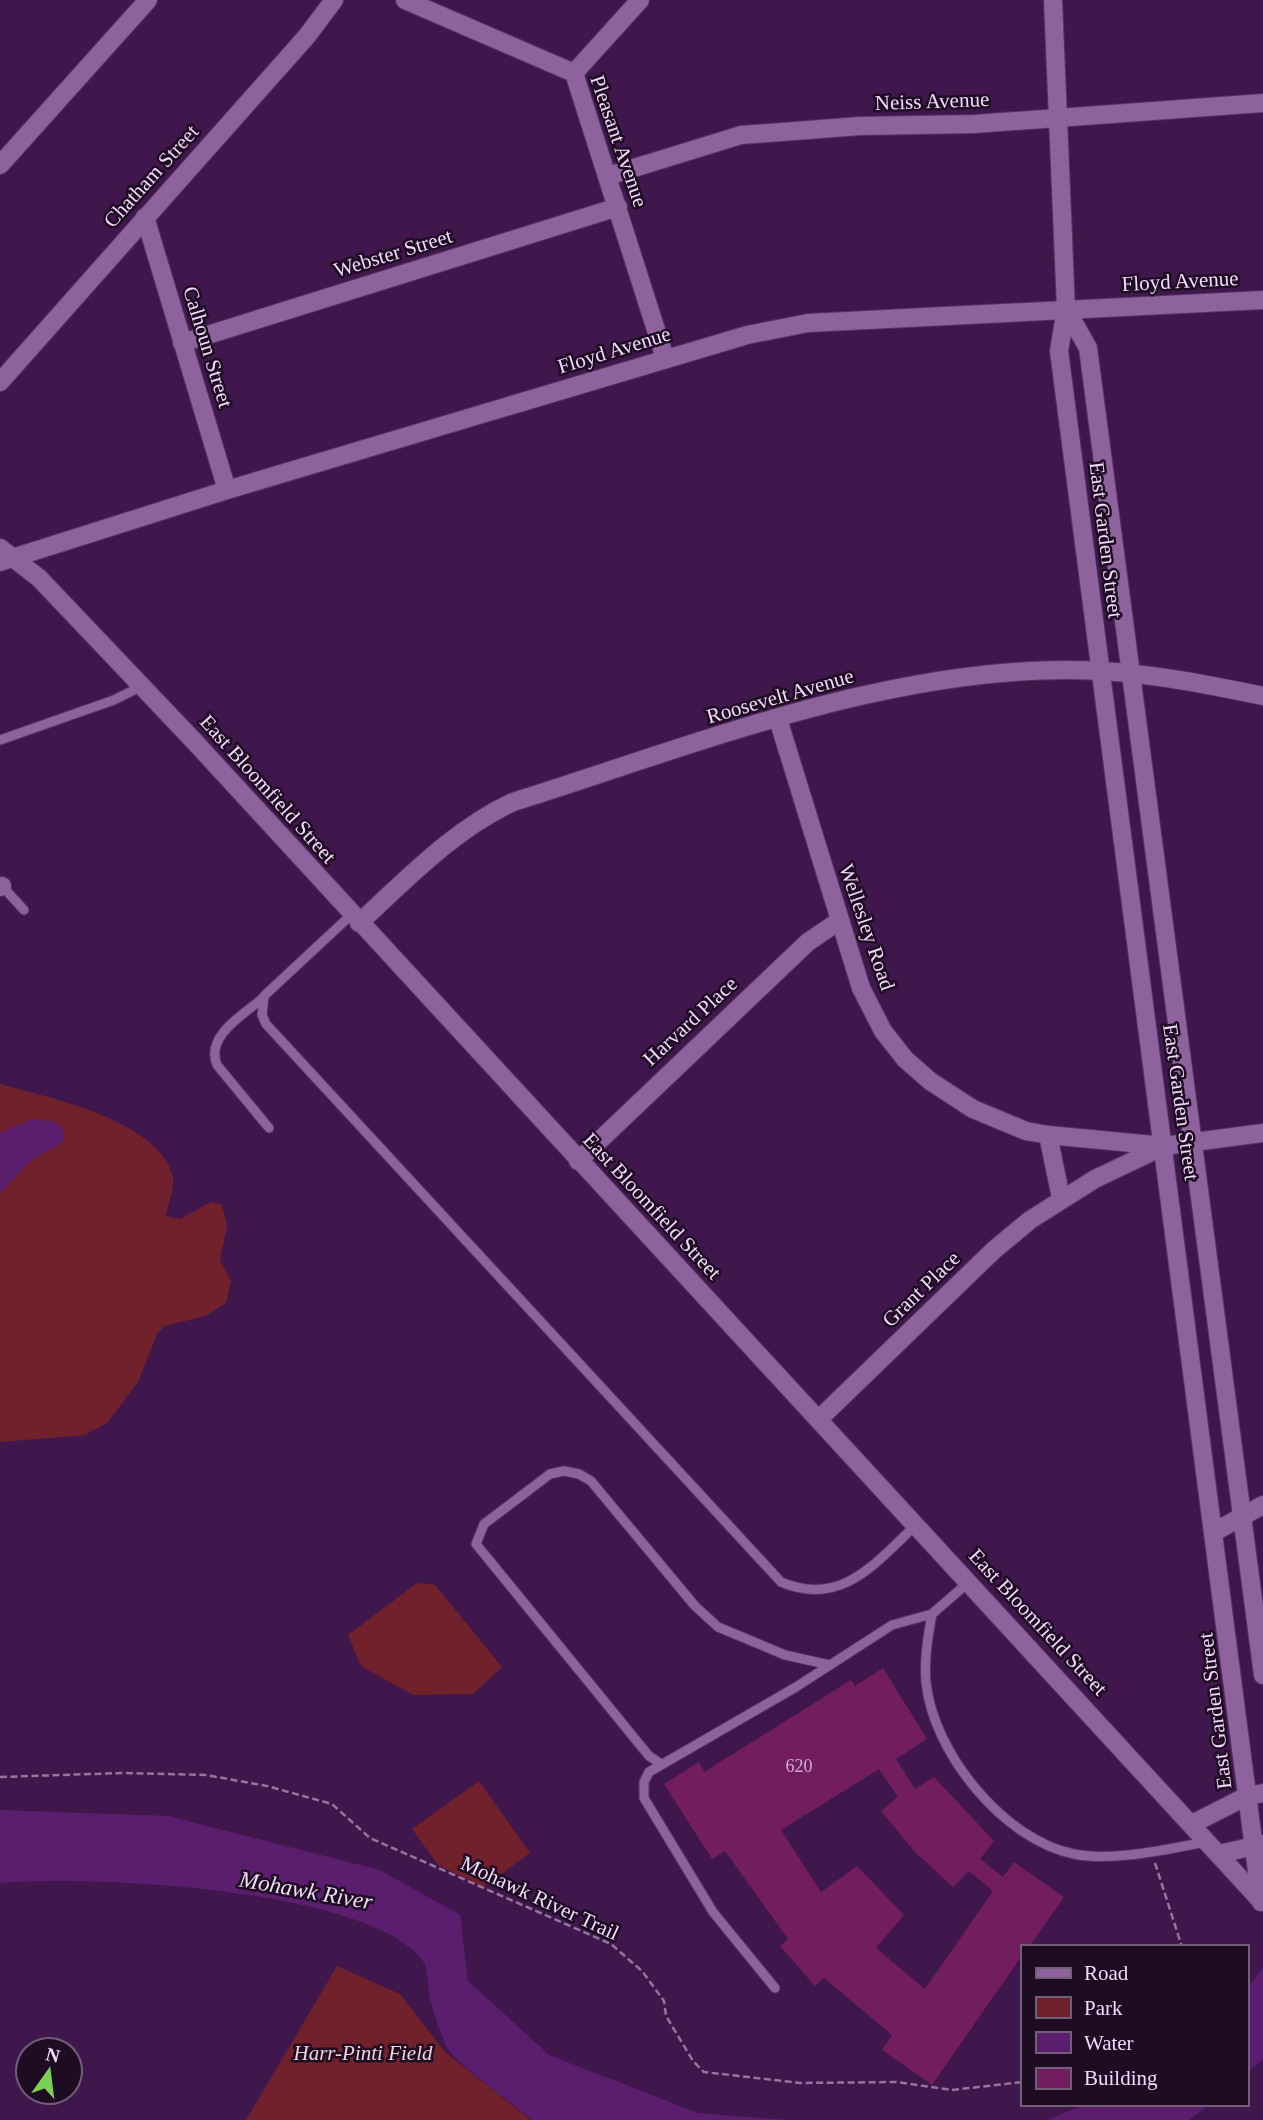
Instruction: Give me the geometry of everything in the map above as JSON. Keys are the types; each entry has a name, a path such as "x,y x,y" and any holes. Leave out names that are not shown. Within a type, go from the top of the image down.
{"street":[{"path":"0,165 148,0"},
{"name":"Chatham Street","path":"0,382 307,36 334,0"},
{"name":"Pleasant Avenue","path":"405,0 574,73 665,358"},
{"path":"574,73 640,0"},
{"name":"East Garden Street","path":"1053,0 1066,309 1059,351 1099,671 1216,1531 1255,1795 1262,1902"},
{"name":"Neiss Avenue","path":"608,176 741,135 860,126 974,124 1263,103"},
{"name":"Webster Street","path":"182,343 618,207"},
{"name":"Calhoun Street","path":"145,217 227,490"},
{"name":"Floyd Avenue","path":"8,560 227,490 747,335 808,323 1263,300"},
{"name":"East Garden Street","path":"1066,309 1088,348 1263,1675"},
{"name":"East Bloomfield Street","path":"0,548 8,560 142,686 578,1161 970,1581 1262,1902"},
{"name":"Roosevelt Avenue","path":"355,919 459,833 484,816 513,802 856,696 949,679 1046,671 1099,671 1263,696"},
{"name":"Wellesley Road","path":"778,719 861,988 883,1031 905,1059 929,1081 973,1110 1026,1131 1048,1135 1164,1146 1263,1133"},
{"name":"Harvard Place","path":"578,1161 808,942 839,922"},
{"path":"1048,1135 1061,1198"},
{"name":"Grant Place","path":"819,1419 994,1250 1061,1198 1164,1146"},
{"path":"1216,1531 1263,1505"},
{"path":"1192,1824 1255,1795"},
{"path":"1214,1848 1259,1846"}],"lane":[{"path":"0,740 114,699 142,686"},
{"path":"1,886 24,909"},
{"path":"269,1128 216,1065 212,1054 215,1041 355,919"},
{"path":"264,996 262,1015 266,1024 781,1583 814,1591 842,1587 862,1574 917,1524"},
{"path":"661,1764 649,1756 476,1544 484,1524 550,1474 564,1471 591,1481 695,1606 718,1627 785,1655 830,1665"},
{"path":"775,1988 713,1912 644,1798 644,1782 649,1772 661,1764 830,1665 892,1625 932,1614 970,1581"},
{"path":"932,1614 927,1643 926,1682 934,1716 951,1750 979,1792 1004,1820 1043,1844 1074,1854 1214,1848"}],"path":[{"name":"Mohawk River Trail","path":"0,1777 121,1773 206,1775 267,1786 332,1804 370,1838 611,1944 642,1971 664,2001 666,2016 693,2061 704,2072 800,2082 897,2082 952,2090 1021,2082"},
{"path":"1151,1851 1181,1945"}],"green space":[{"path":"0,1084 98,1114 145,1139 162,1155 172,1174 172,1190 166,1216 180,1219 211,1202 222,1205 227,1226 220,1260 231,1281 226,1303 205,1316 164,1326 157,1334 138,1382 108,1422 85,1435 0,1442"},
{"path":"417,1583 435,1585 502,1667 473,1694 413,1695 361,1666 348,1635"},
{"path":"479,1781 530,1853 483,1887 438,1865 412,1829"},
{"name":"Harr-Pinti Field","path":"337,1966 400,1994 445,2052 531,2120 246,2120"}],"water":[{"path":"32,1119 55,1122 63,1130 63,1142 30,1161 0,1193 0,1133"},
{"name":"Mohawk River","path":"0,1810 168,1816 380,1870 460,1915 468,1981 549,2055 698,2113 786,2120 532,2120 450,2052 431,2003 423,1961 388,1934 341,1915 284,1901 221,1891 95,1881 0,1883"},
{"path":"1263,1968 1263,2059 1249,2070 1249,1986"},
{"path":"1081,2106 1207,2106 1189,2120 1047,2120"}],"building":[{"path":"883,1668 927,1739 896,1759 915,1789 934,1777 994,1841 980,1859 1003,1877 1014,1862 1064,1897 1030,1945 1021,1945 1021,1957 932,2085 882,2050 892,2035 824,1978 815,1986 780,1946 788,1939 725,1851 712,1859 664,1784 699,1762 704,1772 851,1680 855,1686","holes":["879,1769 898,1797 881,1811 915,1852 953,1887 969,1871 993,1891 925,1989 876,1948 904,1915 857,1866 821,1892 781,1830"]}]}
